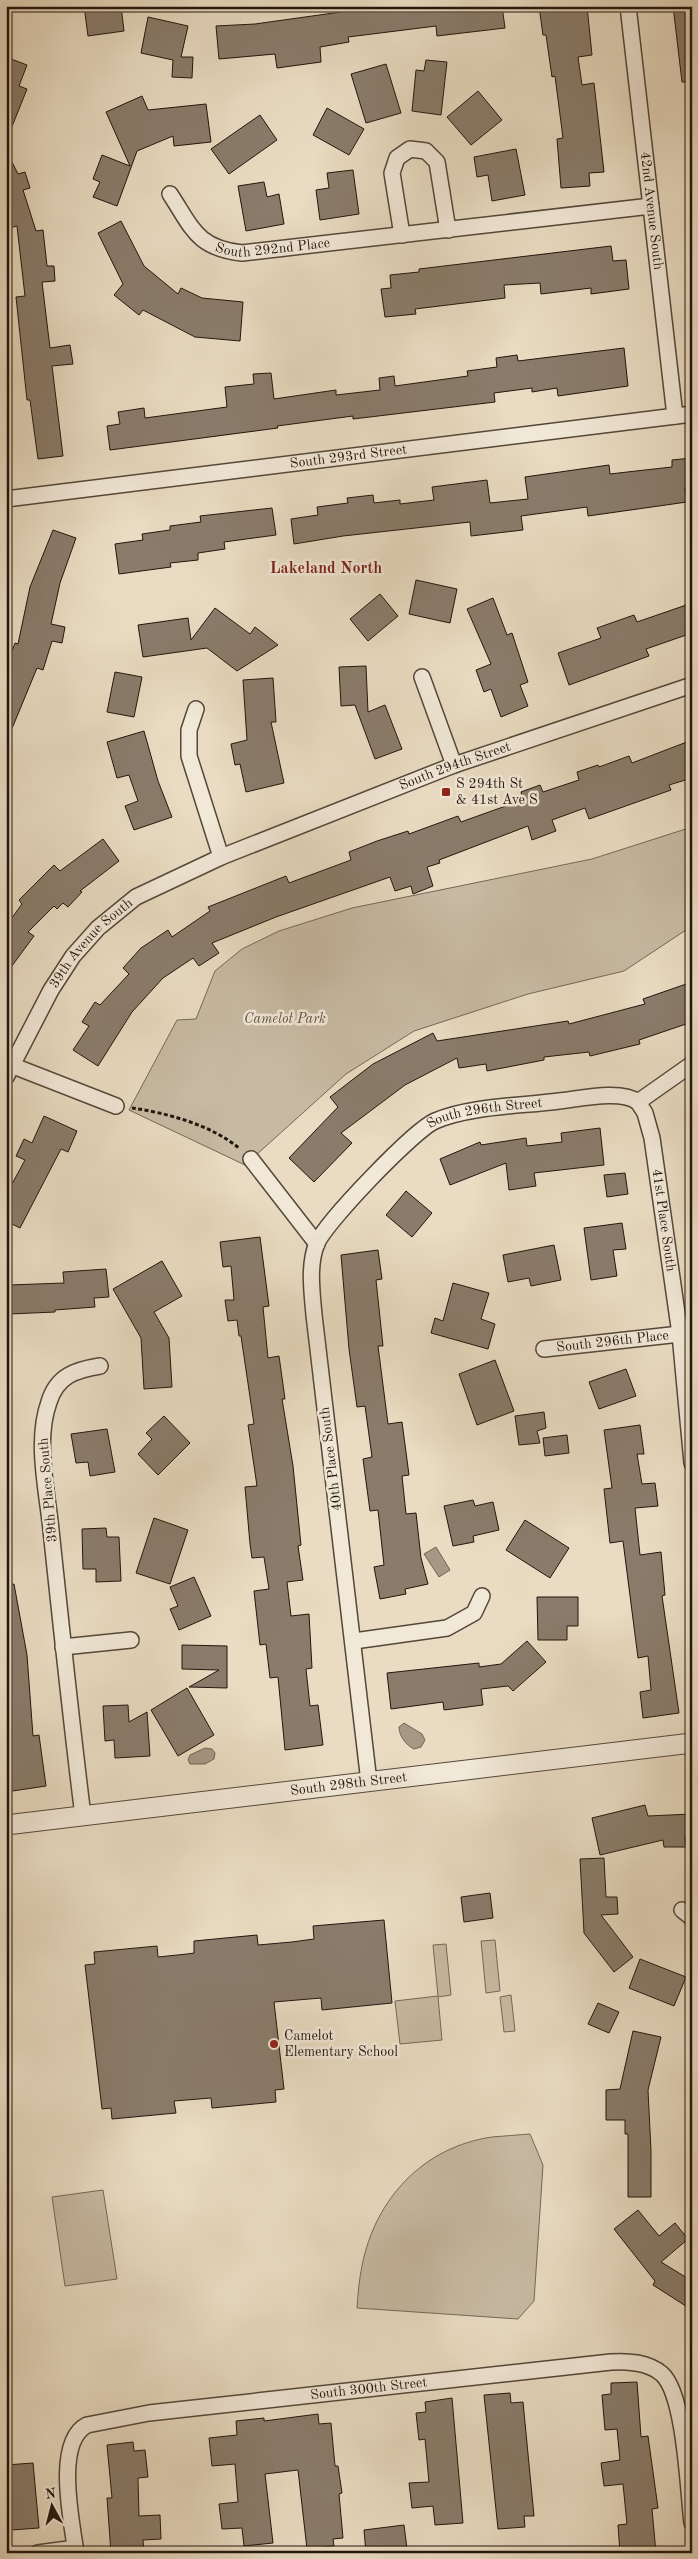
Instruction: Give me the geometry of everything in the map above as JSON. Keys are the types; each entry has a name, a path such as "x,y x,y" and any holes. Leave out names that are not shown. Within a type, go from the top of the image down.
{"street":[{"name":"42nd Avenue South","path":"628,6 675,416"},
{"path":"402,235 392,173 397,158 410,149 426,151 437,162 448,230"},
{"name":"South 292nd Place","path":"170,194 196,234 208,245 224,251 242,253 264,252 651,206"},
{"name":"South 293rd Street","path":"6,499 692,414"},
{"path":"422,678 454,765"},
{"name":"South 294th Street","path":"221,857 454,765 692,685"},
{"path":"196,709 189,730 189,756 221,857"},
{"name":"39th Avenue South","path":"8,1071 51,990 73,956 98,928 136,897 221,857"},
{"path":"638,1102 692,1064"},
{"path":"8,1071 116,1106"},
{"name":"South 296th Street","path":"317,1244 328,1226 407,1141 435,1121 467,1112 606,1096 629,1097 638,1102"},
{"name":"41st Place South","path":"638,1102 646,1113 652,1138 680,1334 692,1463"},
{"path":"251,1159 317,1244"},
{"name":"40th Place South","path":"317,1244 312,1271 314,1315 354,1641 369,1782"},
{"name":"South 296th Place","path":"544,1349 680,1334"},
{"name":"39th Place South","path":"83,1816 63,1647 45,1461 46,1414 54,1390 60,1381 76,1371 100,1366"},
{"path":"354,1641 447,1628 474,1613 482,1596"},
{"path":"63,1647 131,1640"},
{"name":"South 298th Street","path":"6,1825 692,1743"},
{"name":"South 300th Street","path":"76,2550 68,2480 68,2460 72,2442 81,2428 87,2425 123,2417 544,2368 631,2362 658,2371 669,2382 675,2399 683,2436 692,2523"},
{"path":"38,2553 76,2550"}],"path":[{"path":"116,1106 158,1112 225,1137 251,1159"}],"green space":[{"name":"Camelot Park","path":"692,827 692,926 624,971 528,994 414,1031 346,1074 245,1165 129,1110 177,1020 196,1019 215,971 242,949 279,931 352,908 592,859"},
{"path":"495,1940 500,1991 486,1993 481,1941"},
{"path":"446,1944 451,1995 438,1997 442,2040 400,2044 395,2001 438,1996 433,1945"},
{"path":"511,1995 515,2031 504,2032 500,1997"},
{"path":"530,2134 543,2165 534,2301 518,2319 357,2308 361,2271 368,2242 378,2219 391,2198 406,2180 444,2152 467,2143 492,2137"},
{"path":"103,2190 117,2279 65,2286 52,2197"}],"shaded area":[{"path":"436,1547 450,1570 439,1577 424,1554"},
{"path":"404,1723 422,1734 425,1740 421,1747 414,1749 403,1740 399,1727"},
{"path":"205,1748 212,1749 215,1753 214,1759 205,1764 190,1764 188,1760 190,1755"}],"building":[{"path":"84,6 121,6 124,31 88,36"},
{"path":"355,6 414,6 414,12 462,6 502,6 505,28 437,36 436,26 348,37 349,42 320,47 321,62 277,68 275,54 219,59 216,26 255,24 355,10"},
{"path":"539,6 587,6 592,55 578,57 582,85 594,83 604,172 589,173 590,186 561,188 557,139 563,138 555,76 552,77 546,35 543,35"},
{"path":"673,6 692,6 692,82 682,82"},
{"path":"148,17 188,26 181,57 193,57 192,78 172,77 173,60 141,53"},
{"path":"6,57 27,65 19,86 27,89 7,139"},
{"path":"426,60 447,62 441,115 412,111 416,70 424,71"},
{"path":"386,64 401,113 366,123 351,74"},
{"path":"478,91 502,120 471,145 447,117"},
{"path":"142,96 148,110 206,104 211,142 174,146 173,136 137,151 117,206 93,197 100,182 93,179 102,155 130,166 106,112"},
{"path":"327,108 364,129 349,155 313,135"},
{"path":"260,115 277,140 229,174 211,149"},
{"path":"516,149 525,195 492,201 488,175 477,177 474,157"},
{"path":"6,150 18,174 25,172 30,188 23,190 36,231 43,230 47,266 54,266 55,281 42,282 50,348 70,345 73,364 52,366 63,456 38,459 30,400 27,400 16,297 25,296 17,226 6,229"},
{"path":"353,170 359,214 320,220 316,190 329,188 327,173"},
{"path":"264,182 267,197 279,194 284,224 246,231 238,186"},
{"path":"121,221 144,266 178,294 181,288 202,298 243,302 240,341 195,337 143,310 139,315 114,295 123,284 98,233"},
{"path":"611,246 613,261 626,260 629,289 591,294 591,288 541,294 540,283 504,285 505,298 415,309 416,314 385,317 381,289 391,288 390,275 419,272 419,269"},
{"path":"624,348 628,386 558,396 557,388 532,392 532,388 494,393 495,402 353,419 353,416 110,450 107,426 120,424 118,412 144,408 145,418 227,407 225,387 254,384 253,374 271,373 274,399 336,390 336,395 380,390 379,378 394,376 395,386 468,376 467,371 497,367 496,358 517,355 518,361"},
{"path":"692,458 692,487 685,488 687,502 588,516 587,507 521,516 523,530 471,536 470,522 343,536 294,544 291,519 318,515 317,507 348,503 347,498 373,495 374,503 400,500 400,504 434,500 432,487 487,480 490,503 528,499 525,477 609,465 610,474 672,467 672,460"},
{"path":"272,508 276,535 224,542 225,549 198,553 198,560 170,563 171,567 119,574 115,544 143,540 142,534 170,530 170,526 201,522 200,516"},
{"path":"53,530 76,538 60,583 51,624 65,627 62,643 52,641 43,670 37,668 6,743 6,668 15,643 18,644 30,587"},
{"path":"416,580 457,589 450,623 409,614"},
{"path":"380,594 398,616 368,641 350,619"},
{"path":"493,598 507,635 512,633 528,682 520,685 528,706 501,717 491,689 484,692 476,670 491,664 467,609"},
{"path":"692,603 692,633 646,649 649,656 569,685 558,653 601,638 597,628 634,615 637,622"},
{"path":"215,608 250,634 255,627 278,645 237,671 207,648 143,657 138,625 188,618 191,640"},
{"path":"366,666 368,712 385,705 402,749 375,759 355,705 341,706 339,667"},
{"path":"115,672 142,677 134,717 107,712"},
{"path":"273,678 276,722 271,722 284,783 246,792 240,764 235,765 231,744 247,740 243,680"},
{"path":"144,731 158,781 172,817 134,830 125,806 138,801 129,775 117,778 107,742"},
{"path":"692,740 692,778 669,785 671,790 589,819 585,808 552,820 556,831 532,840 528,826 439,860 440,863 427,867 433,886 413,894 411,886 395,891 390,877 276,917 212,943 219,953 199,966 193,958 163,978 132,1012 98,1066 73,1050 89,1026 82,1022 95,1002 100,1005 129,974 123,968 141,948 168,930 172,937 210,911 208,907 286,876 289,883 351,860 349,852 377,841 408,831 409,834 458,816 461,822 523,800 521,792 540,785 543,792 579,780 577,772 598,765 599,767 629,756 632,763"},
{"path":"103,839 119,861 80,891 82,892 68,907 63,903 57,909 54,906 28,932 34,936 6,974 6,926 22,904 19,900 54,865 60,871"},
{"path":"692,982 692,1022 639,1040 640,1044 590,1056 589,1052 544,1057 544,1060 487,1071 486,1064 459,1068 457,1058 405,1085 341,1133 352,1143 314,1182 289,1158 338,1107 330,1097 373,1064 433,1033 437,1041 568,1021 569,1024 645,1004 643,999"},
{"path":"44,1116 77,1131 68,1152 61,1149 20,1228 6,1221 6,1195 25,1160 16,1156 24,1139 32,1143"},
{"path":"600,1128 604,1165 534,1173 536,1186 509,1190 506,1163 450,1185 440,1159 480,1142 481,1145 526,1138 527,1146 562,1142 561,1133"},
{"path":"625,1173 628,1194 607,1197 604,1175"},
{"path":"406,1191 432,1213 412,1237 386,1215"},
{"path":"622,1223 626,1249 613,1250 617,1276 591,1280 584,1228"},
{"path":"260,1237 269,1306 263,1307 268,1358 279,1356 285,1399 282,1399 293,1466 301,1545 298,1546 303,1580 287,1582 291,1616 309,1614 312,1668 306,1669 310,1706 318,1705 323,1745 285,1750 278,1677 270,1678 266,1644 260,1645 254,1591 269,1589 264,1557 252,1558 245,1487 257,1486 248,1425 254,1424 237,1320 228,1321 225,1300 234,1300 231,1266 223,1267 220,1242"},
{"path":"554,1245 561,1280 531,1286 529,1278 508,1282 503,1255"},
{"path":"378,1250 382,1279 376,1280 383,1346 378,1346 388,1424 402,1422 409,1475 402,1476 406,1514 416,1513 421,1558 428,1584 405,1589 406,1594 380,1599 374,1567 384,1565 378,1510 370,1511 363,1459 372,1457 365,1406 357,1407 349,1349 341,1255"},
{"path":"162,1261 182,1296 154,1312 169,1338 172,1387 144,1389 141,1338 113,1289"},
{"path":"106,1269 109,1297 94,1298 95,1307 55,1310 55,1312 10,1314 9,1285 64,1283 63,1272"},
{"path":"453,1283 489,1293 481,1319 495,1324 488,1349 431,1333 435,1318 443,1321"},
{"path":"495,1360 514,1411 477,1425 459,1374"},
{"path":"626,1369 636,1396 599,1409 589,1382"},
{"path":"544,1412 546,1428 537,1431 540,1443 519,1445 515,1416"},
{"path":"164,1416 190,1443 158,1475 138,1454 152,1439 146,1433"},
{"path":"640,1425 644,1454 637,1454 642,1484 655,1483 658,1506 635,1508 640,1555 661,1552 665,1595 662,1596 679,1713 643,1718 640,1692 651,1690 648,1656 638,1658 623,1541 610,1543 604,1489 612,1488 604,1430"},
{"path":"107,1429 115,1472 90,1476 88,1462 76,1463 71,1434"},
{"path":"567,1435 569,1453 545,1456 543,1438"},
{"path":"473,1500 475,1506 493,1502 499,1530 473,1536 474,1542 453,1546 444,1506"},
{"path":"154,1518 188,1530 170,1584 136,1573"},
{"path":"525,1520 569,1548 550,1578 506,1550"},
{"path":"106,1528 107,1537 119,1537 121,1581 96,1582 96,1569 83,1569 82,1529"},
{"path":"194,1577 211,1616 179,1630 170,1609 178,1606 170,1587"},
{"path":"14,1584 27,1655 33,1736 39,1735 46,1786 6,1792 6,1585"},
{"path":"537,1597 578,1597 578,1626 567,1626 567,1640 538,1640"},
{"path":"527,1641 546,1662 513,1691 508,1686 481,1689 483,1705 444,1710 443,1702 391,1709 387,1673 479,1663 479,1667 501,1664"},
{"path":"182,1645 227,1646 227,1688 189,1687 219,1670 182,1669"},
{"path":"187,1688 214,1735 178,1756 151,1710"},
{"path":"128,1705 129,1722 147,1712 150,1756 115,1758 114,1740 105,1741 103,1706"},
{"path":"645,1805 648,1816 692,1814 692,1836 685,1836 686,1847 664,1847 663,1840 600,1855 592,1818"},
{"path":"604,1858 606,1897 617,1897 618,1914 601,1915 633,1957 614,1972 584,1933 580,1859"},
{"path":"490,1893 493,1918 464,1922 461,1897"},
{"path":"384,1920 392,2003 322,2010 321,1998 274,2002 284,2089 275,2090 276,2102 212,2108 211,2098 174,2101 176,2113 112,2119 111,2108 102,2109 85,1965 95,1964 94,1952 157,1946 158,1957 187,1954 194,1953 194,1941 257,1935 258,1945 292,1942 314,1939 313,1926"},
{"path":"640,1959 686,1977 674,2006 629,1988"},
{"path":"598,2003 619,2012 609,2033 588,2024"},
{"path":"633,2031 661,2037 648,2090 651,2197 628,2197 628,2134 625,2134 625,2120 606,2120 606,2090 620,2089"},
{"path":"638,2210 659,2236 675,2223 688,2239 661,2262 692,2281 692,2310 653,2285 655,2281 614,2229"},
{"path":"637,2382 641,2437 648,2436 658,2508 652,2509 656,2553 620,2553 618,2525 627,2524 623,2484 604,2486 601,2463 620,2460 617,2429 605,2430 602,2395 611,2394 611,2383"},
{"path":"510,2393 511,2403 523,2402 534,2516 524,2516 525,2527 498,2529 484,2395"},
{"path":"452,2398 463,2523 435,2525 433,2506 412,2508 409,2483 429,2482 425,2439 419,2440 416,2413 426,2412 425,2402"},
{"path":"318,2414 319,2424 331,2423 335,2466 338,2466 342,2493 339,2494 343,2538 333,2539 334,2546 307,2549 298,2470 265,2474 273,2543 244,2546 242,2528 222,2529 219,2504 238,2502 235,2464 212,2466 209,2438 237,2435 236,2421 264,2418 264,2421"},
{"path":"133,2442 134,2451 145,2450 148,2477 138,2478 139,2516 160,2515 161,2539 143,2540 144,2553 111,2553 107,2498 112,2498 107,2445"},
{"path":"33,2463 39,2528 11,2530 9,2512 6,2512 6,2465"},
{"path":"404,2525 407,2549 366,2553 364,2530"}],"place":[{"name":"S 294th St & 41st Ave S","path":"446,792"},
{"name":"Camelot Elementary School","path":"274,2044"}],"district":[{"name":"Lakeland North","path":"326,569"}]}
